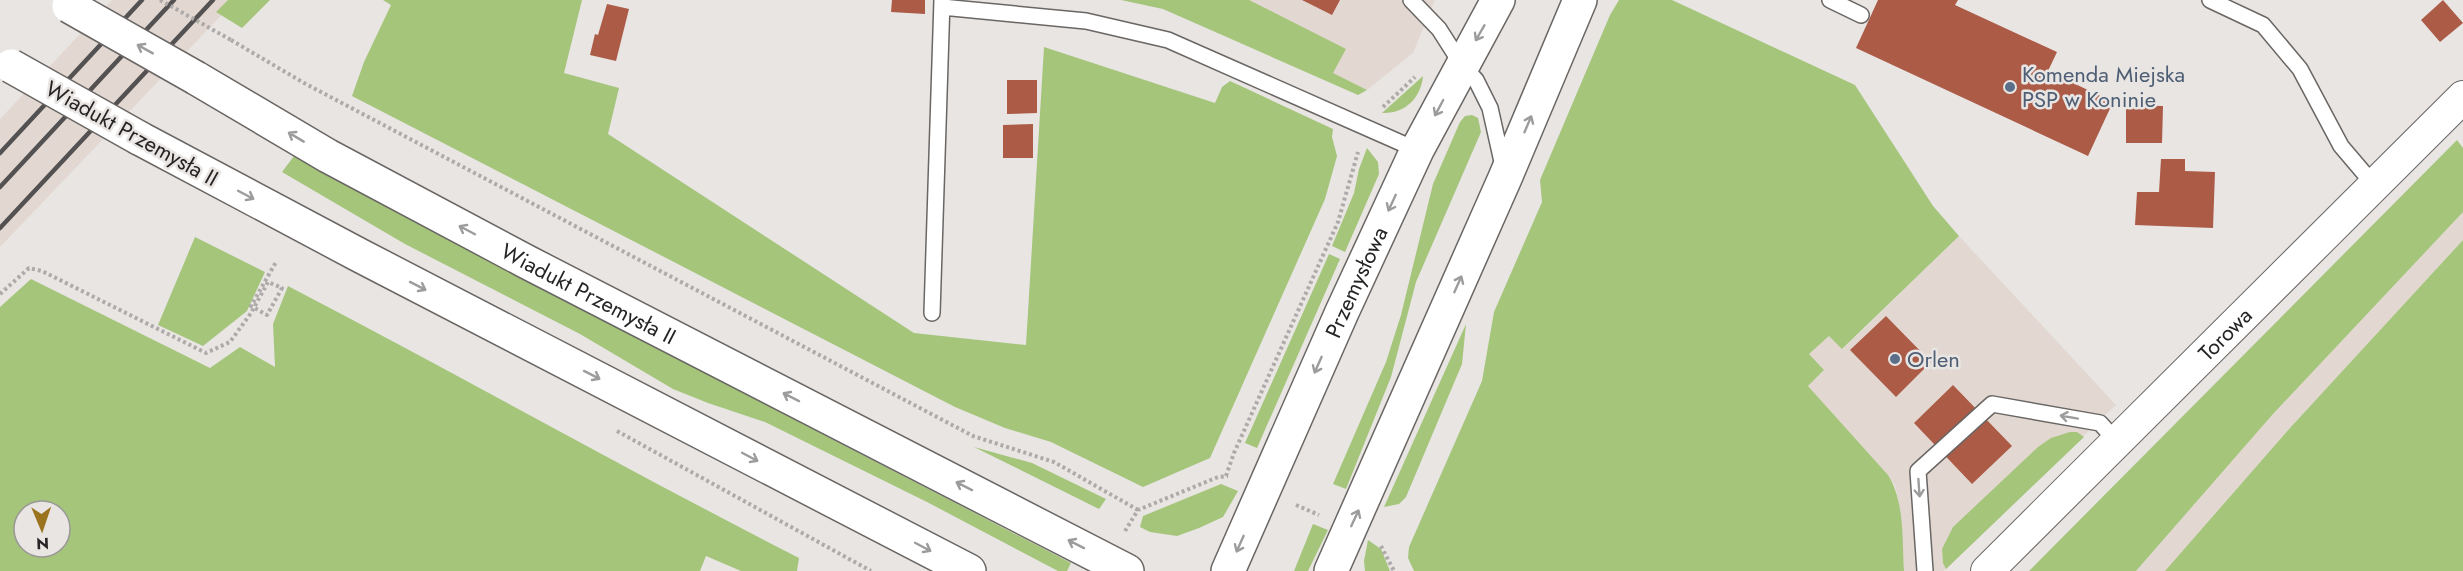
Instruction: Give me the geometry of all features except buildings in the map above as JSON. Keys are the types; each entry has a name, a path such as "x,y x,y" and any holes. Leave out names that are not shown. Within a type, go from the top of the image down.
{"main road":[{"name":"Przemysłowa","path":"1228,571 1417,150 1455,55 1498,0"},
{"path":"1331,571 1505,178 1580,0"},
{"name":"Wiadukt Przemysła II","path":"63,3 328,156 527,262 1127,571"},
{"name":"Wiadukt Przemysła II","path":"6,62 139,138 369,260 969,571"}],"street":[{"name":"Torowa","path":"1987,571 2463,98"}],"lane":[{"path":"1411,0 1439,29 1455,55 1476,80 1490,108 1505,178"},
{"path":"1830,0 1861,15"},
{"path":"2210,0 2263,25 2300,69 2341,146 2375,186"},
{"path":"933,313 942,4 1086,21 1168,40 1417,150"},
{"path":"1925,571 1918,471 1992,404 2100,423 2118,443"}],"path":[{"path":"160,0 304,83 973,436 1054,462 1138,510"},
{"path":"1226,476 1234,453 1338,222 1366,128 1377,112 1455,55"},
{"path":"0,294 29,268 42,271 206,353 230,342 251,314 257,303 262,292 268,282 282,288 267,315 259,310 251,306 276,262"}],"shaded area":[{"path":"112,0 236,0 0,247 0,119"},
{"path":"1182,0 1435,0 1413,53 1367,90"},
{"path":"2463,212 2463,240 2290,428 2165,571 2136,571 2273,414"},
{"path":"1959,236 2116,405 1944,571 1904,571 1895,486 1888,475 1808,386 1824,370 1809,354 1829,336 1843,349"}],"green space":[{"path":"228,0 270,0 242,28 216,12"},
{"path":"383,0 582,0 564,73 619,88 608,134 914,333 1026,345 1044,47 1215,103 1222,87 1230,81 1333,129 1332,137 1337,156 1325,199 1210,458 1143,487 1051,442 1005,428 955,407 352,96 364,62 391,5"},
{"path":"1121,0 1249,0 1346,49 1333,73 1367,90 1358,95 1163,9"},
{"path":"1619,0 1672,0 1855,85 1933,206 1959,236 1842,349 1829,336 1809,354 1824,370 1808,386 1888,475 1893,486 1902,522 1904,571 1414,571 1408,558 1409,547 1482,381 1494,312 1542,202 1540,180 1610,15"},
{"path":"1423,76 1419,91 1405,108 1382,113"},
{"path":"1472,115 1478,118 1481,132 1416,282 1391,377 1346,489 1333,484 1386,362 1401,315 1433,184 1460,122 1465,116"},
{"path":"2457,140 2463,148 2463,212 2273,414 2136,571 2029,571"},
{"path":"1367,148 1378,162 1379,174 1345,252 1332,246 1354,193 1359,169"},
{"path":"294,156 584,310 1071,563 1067,571 1058,571 927,502 765,422 673,389 580,334 405,244 282,172"},
{"path":"195,237 265,272 247,311 203,346 158,325"},
{"path":"2463,240 2463,571 2165,571 2290,428"},
{"path":"1329,254 1340,259 1257,448 1245,443"},
{"path":"31,279 210,368 240,347 275,367 273,324 288,286 799,558 797,571 741,571 706,556 700,571 0,571 0,307"},
{"path":"1466,324 1462,364 1406,497 1399,504 1384,507"},
{"path":"2077,432 2084,437 1946,569 1942,549 1953,527 2038,447 2051,438"},
{"path":"974,447 1032,463 1106,499 1099,509"},
{"path":"1221,484 1238,491 1223,517 1177,536 1150,532 1140,527 1143,516"},
{"path":"1313,524 1328,530 1308,571 1294,571"},
{"path":"1368,540 1381,549 1390,571 1365,571 1364,561"}],"railway":[{"path":"0,153 142,0"},
{"path":"0,187 174,0"},
{"path":"0,228 213,0"}],"place":[{"name":"Komenda Miejska PSP w Koninie","path":"2010,87"},
{"name":"Orlen","path":"1895,359"}]}
